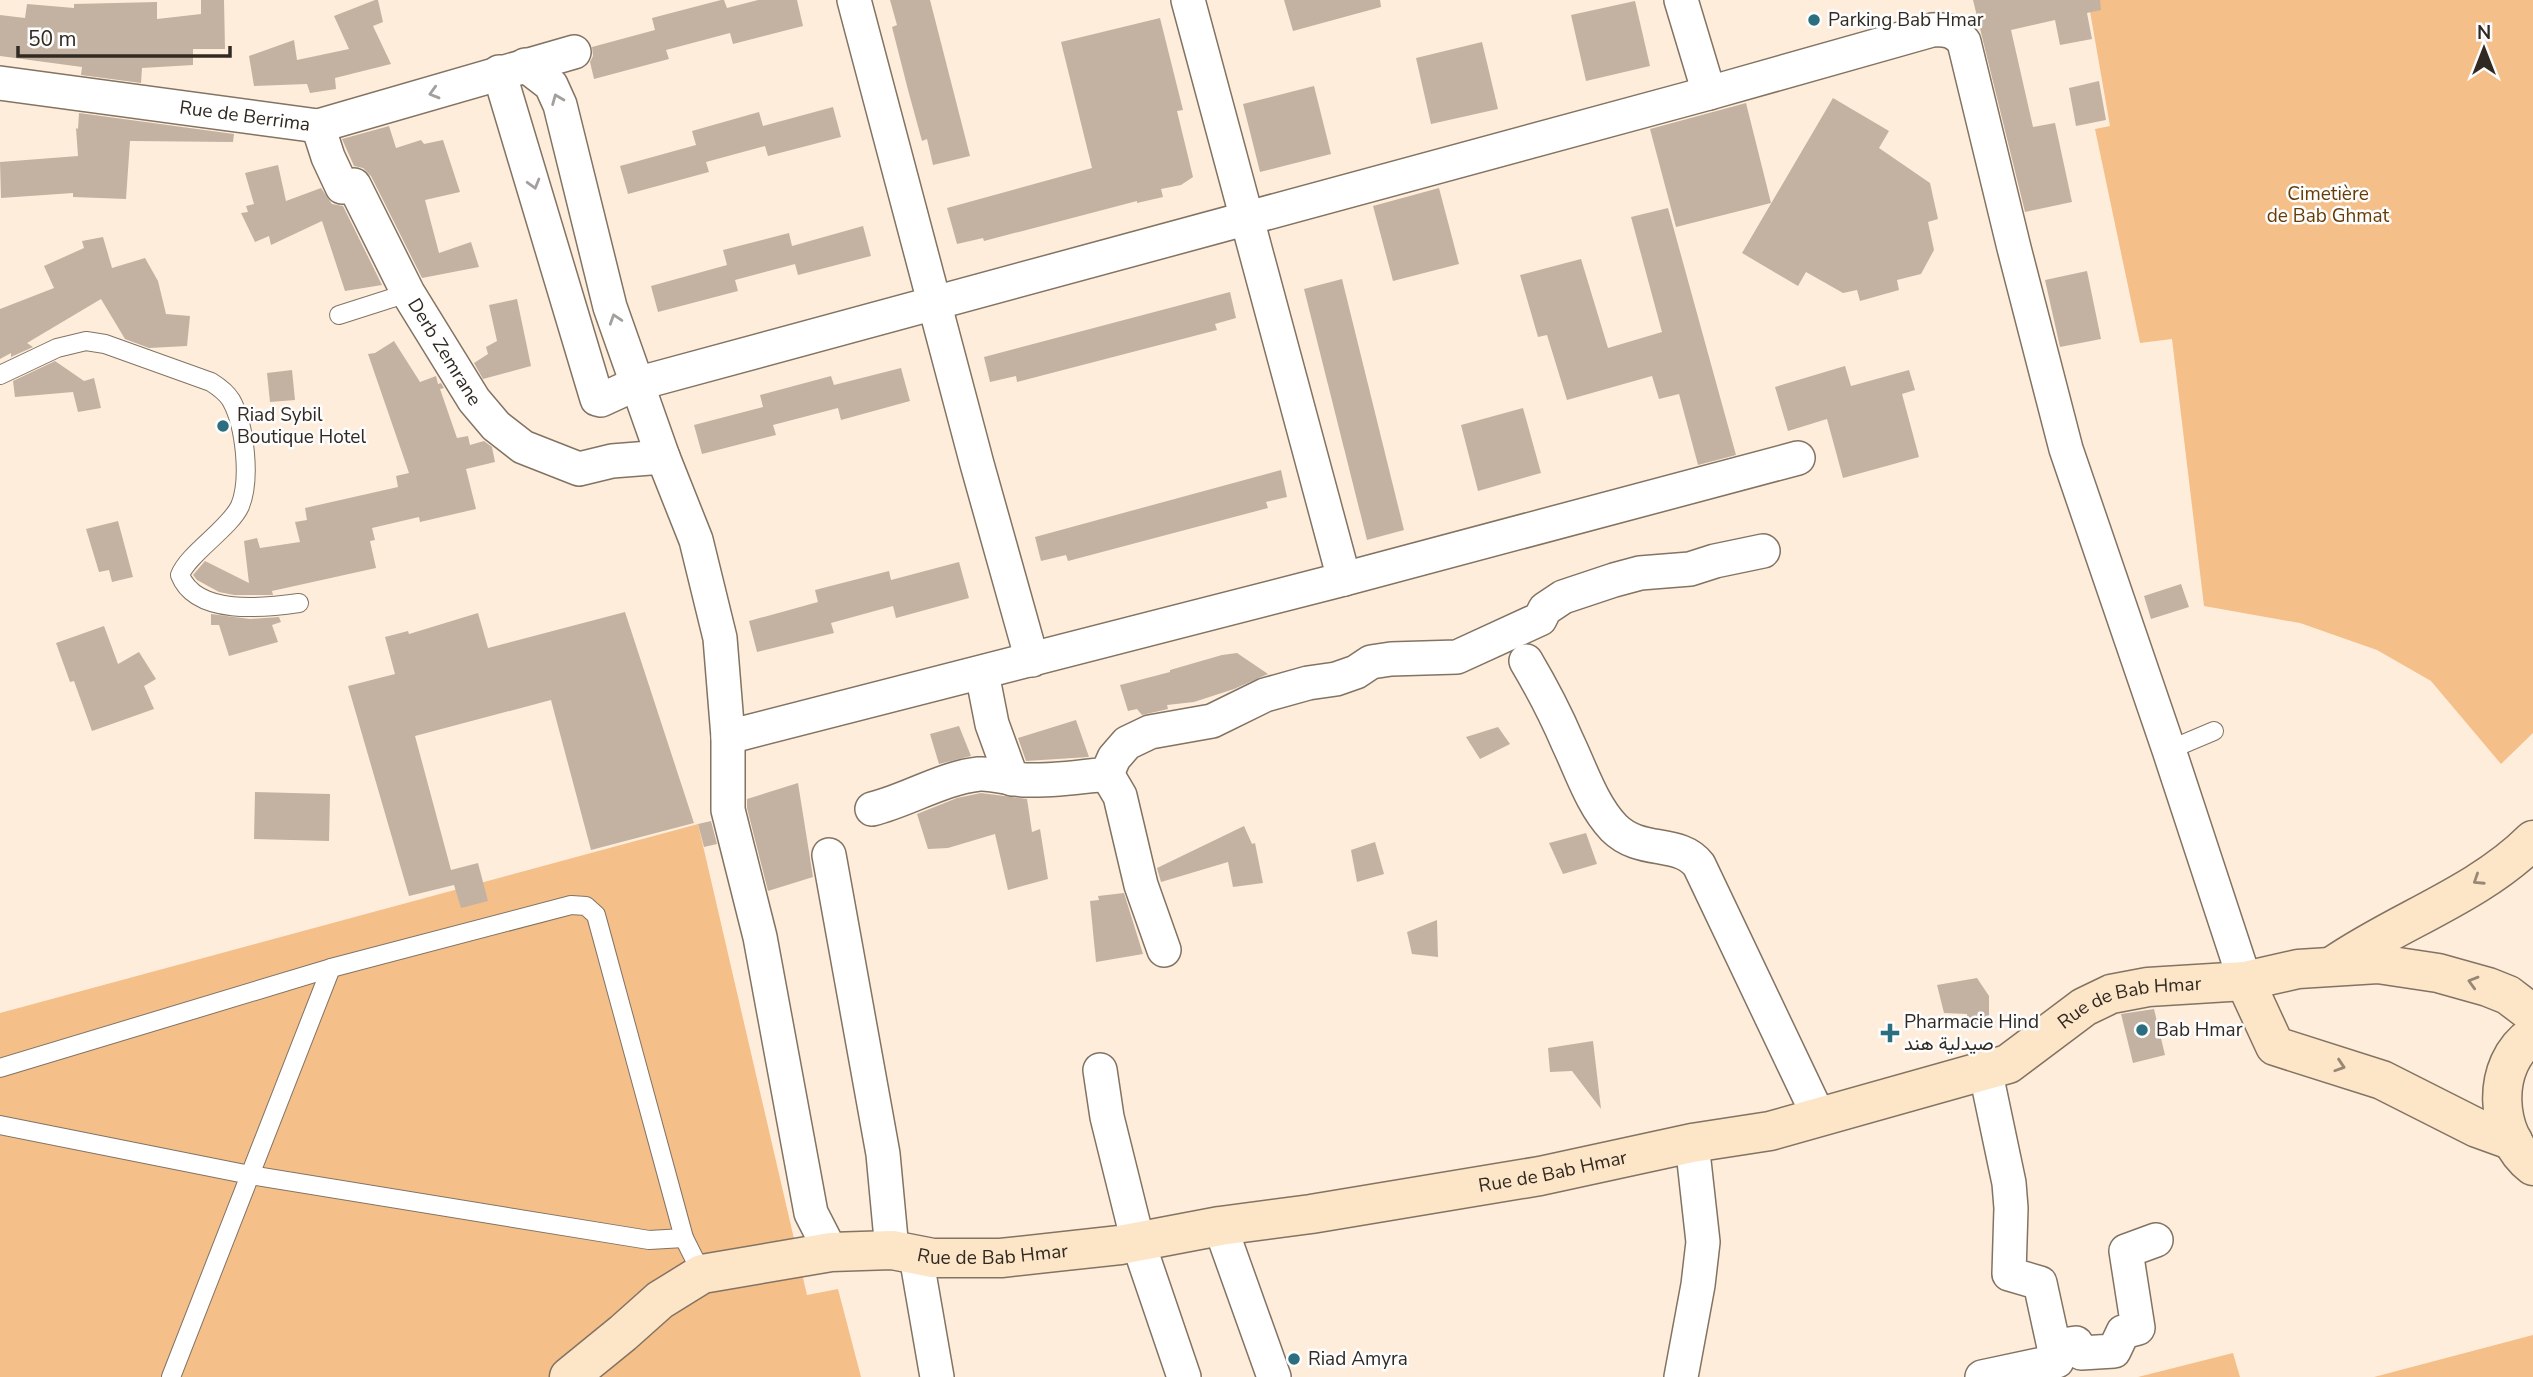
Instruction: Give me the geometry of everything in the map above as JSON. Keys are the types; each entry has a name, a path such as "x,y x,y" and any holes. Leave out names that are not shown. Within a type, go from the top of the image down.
{"main road":[{"path":"2333,965 2366,943 2458,894 2517,855 2533,840"},
{"name":"Rue de Bab Hmar","path":"569,1377 660,1300 702,1274 831,1252 1001,1258 1138,1242 1220,1226 1311,1214 1541,1176 1692,1143 1770,1131 2008,1064 2084,1007 2111,994 2148,986 2245,981 2298,969 2378,964 2452,976 2508,995 2533,1014"},
{"path":"2245,981 2275,1046 2382,1080 2523,1154"},
{"path":"2523,1154 2503,1117 2502,1100 2504,1082 2520,1047 2533,1035"}],"street":[{"path":"854,0 1032,660"},
{"path":"1188,0 1345,579"},
{"path":"1681,0 1709,93"},
{"path":"512,69 597,399 607,399 636,384 1932,30 1957,33 1965,42 2017,261 2066,449 2245,981"},
{"name":"Rue de Berrima","path":"0,83 318,127 573,52"},
{"path":"512,69 551,85 560,105 610,307 636,384 696,540 720,638 728,737 728,810 760,937 811,1213 831,1252"},
{"name":"Derb Zemrane","path":"318,127 328,158 342,187 354,185 408,293 474,400 496,426 523,447 579,469 612,461 663,457"},
{"path":"728,737 1345,579 1798,458"},
{"path":"1107,774 1114,758 1127,743 1150,732 1212,721 1265,695 1308,683 1336,679 1356,672 1371,662 1457,657 1541,619 1545,609 1563,597 1640,573 1690,569 1763,551"},
{"path":"1526,661 1547,696 1586,782 1607,820 1630,840 1681,851 1692,855 1699,865 1819,1117"},
{"path":"982,673 992,724 1012,779"},
{"path":"872,809 900,802 957,778 992,774 1012,779 1055,780 1107,774"},
{"path":"1107,774 1120,796 1141,885 1164,950"},
{"path":"829,855 883,1154 904,1253 937,1377"},
{"path":"1982,1377 2057,1362 2040,1283 2009,1274 2009,1183 1985,1069"},
{"path":"1100,1070 1107,1116 1138,1242 1184,1377"},
{"path":"1681,1377 1703,1242 1692,1143"},
{"path":"1220,1226 1274,1377"},
{"path":"2054,1346 2077,1343 2081,1353 2114,1351 2123,1332 2138,1328 2126,1251 2156,1240"}],"lane":[{"path":"339,315 408,293"},
{"path":"0,375 57,348 86,341 105,344 221,388 231,400 243,441 246,477 242,497 239,507 203,549 183,567 180,575 191,591 209,601 229,607 272,607 299,603"},
{"path":"2169,750 2214,731"},
{"path":"0,1068 331,968 571,905 586,906 596,915 684,1238 702,1274"},
{"path":"172,1377 331,968"},
{"path":"0,1125 250,1175 649,1240 684,1238"}],"green space":[{"name":"Cimetière de Bab Ghmat","path":"2088,0 2533,0 2533,733 2501,764 2431,681 2377,650 2300,623 2204,606 2172,339 2140,343 2095,129 2110,126"},
{"path":"698,824 807,1295 838,1289 861,1377 0,1377 0,1013"},
{"path":"2533,1335 2533,1377 2374,1377"},
{"path":"2233,1353 2240,1377 2138,1377"}],"building":[{"path":"201,0 224,0 225,49 193,49 193,65 142,68 141,83 81,75 82,67 0,56 0,15 25,18 27,4 74,8 74,4 157,2 157,19 201,14"},
{"path":"378,0 383,22 373,26 391,64 335,78 336,89 310,93 307,84 254,86 249,56 294,40 297,60 349,49 334,16"},
{"path":"724,0 727,8 758,0 797,0 803,26 733,44 730,33 666,50 669,59 594,79 590,62 593,56 592,47 655,30 652,18"},
{"path":"890,0 930,0 970,156 933,165 927,139 922,141 908,90 892,27 897,25"},
{"path":"1284,0 1380,0 1381,7 1293,31"},
{"path":"1973,0 2100,0 2101,10 2087,13 2092,39 2060,45 2055,20 2011,30 2033,127 2055,123 2072,202 2025,212"},
{"path":"1635,1 1650,66 1586,81 1571,15"},
{"path":"1160,18 1183,110 1177,111 1193,177 1181,185 1161,189 1163,197 1137,201 984,241 983,238 957,244 947,208 1092,168 1061,42"},
{"path":"1482,42 1498,109 1431,124 1416,58"},
{"path":"2099,81 2106,120 2076,126 2069,88"},
{"path":"1314,86 1331,154 1260,172 1243,104"},
{"path":"1833,98 1889,131 1879,148 1930,183 1938,219 1928,222 1934,250 1921,274 1897,280 1899,290 1860,301 1857,290 1843,293 1806,272 1798,286 1742,253"},
{"path":"1746,103 1771,203 1676,227 1650,129"},
{"path":"833,107 841,137 768,156 765,146 706,162 709,172 628,194 620,166 696,145 692,131 759,112 763,126"},
{"path":"79,113 234,134 233,142 130,141 126,199 73,197 73,193 1,198 0,162 78,156 76,128 78,129"},
{"path":"389,126 396,148 421,140 424,144 443,140 460,192 425,200 439,253 471,242 479,267 422,278 371,176 363,168 354,166 342,139"},
{"path":"278,165 286,201 321,188 332,204 343,206 382,285 345,291 322,221 271,245 269,236 255,242 241,213 248,212 246,206 254,204 245,173"},
{"path":"1439,188 1459,264 1393,281 1373,206"},
{"path":"1668,208 1736,455 1698,465 1679,394 1659,399 1652,376 1567,400 1547,335 1538,337 1520,275 1581,259 1608,348 1662,332 1631,217"},
{"path":"863,226 871,256 798,275 795,264 735,280 738,291 658,312 651,286 727,265 723,250 789,233 792,246"},
{"path":"103,237 112,268 145,258 158,281 166,314 190,316 187,346 149,348 125,339 101,299 27,343 33,347 0,359 0,309 54,288 44,266 84,248 82,241"},
{"path":"2087,271 2101,339 2060,347 2045,280"},
{"path":"1342,279 1404,530 1367,540 1304,289"},
{"path":"1230,292 1236,318 1215,324 1217,330 1017,382 1016,376 990,382 984,357"},
{"path":"517,299 531,366 483,379 474,363 488,354 486,347 497,341 489,305"},
{"path":"394,341 420,382 436,376 438,384 441,383 444,388 440,389 457,438 468,436 470,445 484,441 492,447 495,462 466,469 476,509 420,522 419,517 372,528 375,540 370,541 376,568 272,591 273,595 234,595 219,592 197,580 193,575 205,561 249,583 244,541 257,538 260,548 300,542 295,522 307,520 305,508 398,487 396,476 409,473 368,354 375,353"},
{"path":"55,361 84,381 94,378 101,408 78,412 73,392 15,397 13,381"},
{"path":"1845,366 1851,386 1909,370 1915,390 1902,394 1919,457 1843,478 1827,419 1788,431 1775,387"},
{"path":"901,368 910,401 841,420 838,408 773,425 776,435 702,454 694,425 763,407 760,395 831,376 834,385"},
{"path":"292,370 295,400 270,402 267,373"},
{"path":"1523,408 1541,473 1478,491 1461,425"},
{"path":"1281,470 1287,497 1266,502 1268,508 1068,561 1066,555 1041,561 1035,537"},
{"path":"118,521 133,577 112,582 109,570 99,572 86,529"},
{"path":"959,562 969,598 896,618 893,606 831,623 834,633 757,652 749,621 818,602 815,590 889,571 891,580"},
{"path":"2181,584 2189,607 2151,619 2144,596"},
{"path":"625,612 694,823 591,850 551,700 415,736 451,870 478,863 488,901 461,908 454,885 409,896 348,686 395,674 385,637 408,631 409,634 478,613 488,648"},
{"path":"211,614 250,619 279,617 281,622 272,625 278,642 229,656 219,625 211,625"},
{"path":"104,626 118,664 139,652 156,679 144,686 154,709 92,731 74,681 70,682 56,643"},
{"path":"1237,653 1268,674 1194,702 1167,705 1168,709 1142,715 1137,709 1128,711 1120,685"},
{"path":"1076,720 1089,757 1026,761 1018,738"},
{"path":"959,726 971,756 939,764 930,734"},
{"path":"1498,727 1510,744 1480,759 1466,737"},
{"path":"798,783 813,877 768,891 747,799"},
{"path":"255,792 330,794 329,841 254,839"},
{"path":"981,793 1027,799 1032,832 1040,829 1048,879 1008,890 995,834 948,848 928,849 917,814 957,798"},
{"path":"711,821 717,844 704,847 698,824"},
{"path":"1244,826 1252,844 1255,843 1263,883 1233,887 1228,862 1161,882 1157,868"},
{"path":"1586,833 1597,864 1563,874 1549,843"},
{"path":"1375,842 1384,874 1357,882 1351,850"},
{"path":"1124,893 1143,954 1096,962 1090,901 1099,900 1098,896"},
{"path":"1437,920 1438,957 1412,954 1407,932"},
{"path":"1977,978 1989,996 1989,1025 1968,1027 1967,1014 1944,1013 1937,985"},
{"name":"Bab Hmar","path":"2154,1009 2165,1055 2133,1063 2121,1014"},
{"path":"1593,1041 1601,1109 1572,1071 1550,1072 1548,1048"}],"place":[{"name":"Parking Bab Hmar","path":"1814,20"},
{"name":"Riad Sybil Boutique Hotel","path":"223,426"},
{"name":"Bab Hmar","path":"2142,1030"},
{"name":"Pharmacie Hind صيدلية هند","path":"1890,1033"},
{"name":"Riad Amyra","path":"1294,1359"}]}
